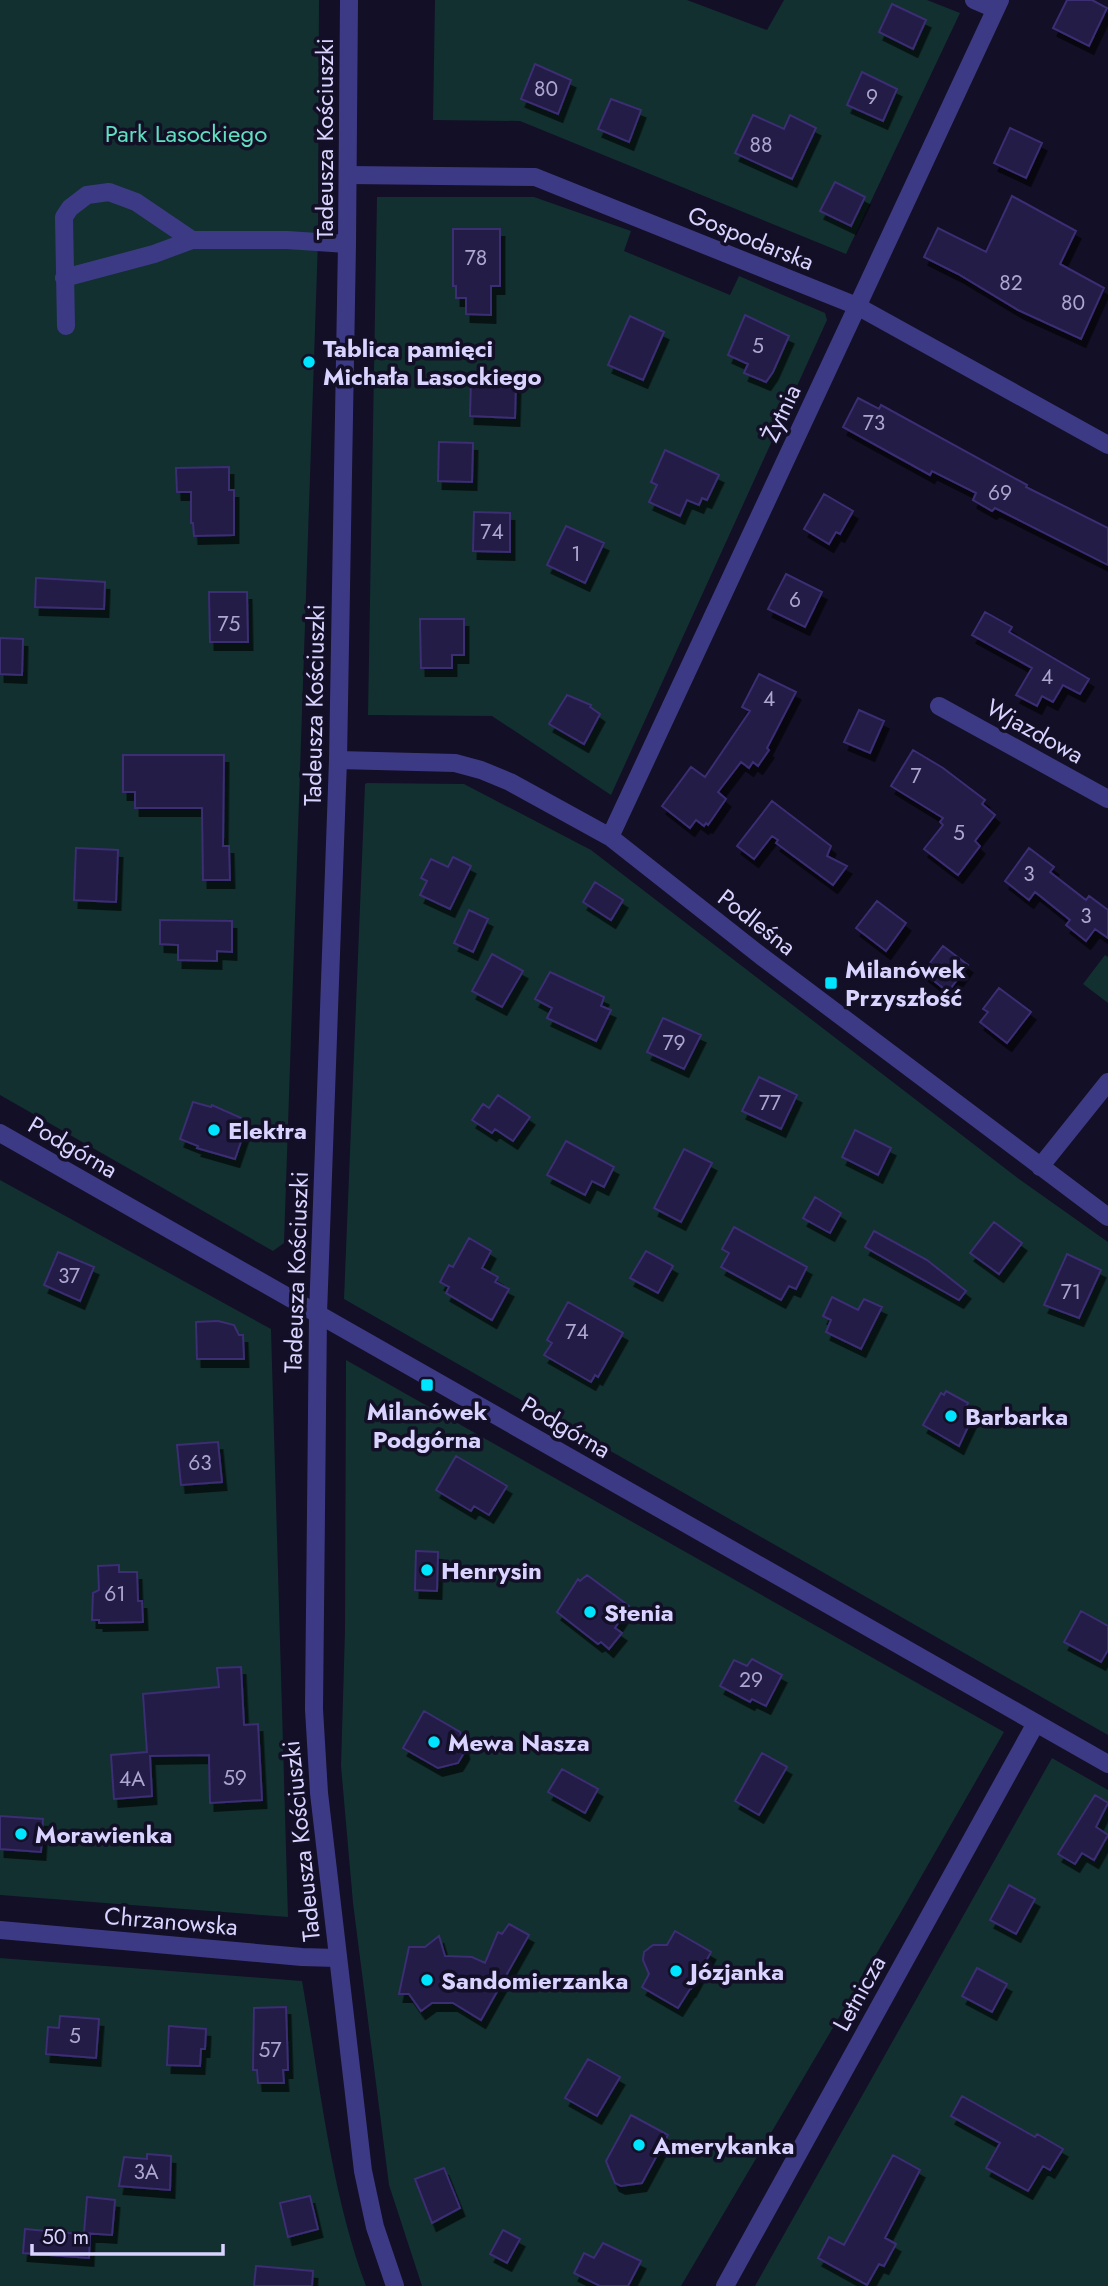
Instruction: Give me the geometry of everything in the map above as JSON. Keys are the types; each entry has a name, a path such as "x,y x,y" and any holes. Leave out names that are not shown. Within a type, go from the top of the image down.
{"street":[{"name":"Tadeusza Kościuszki","path":"349,0 338,760 318,1314 314,1709 319,1793 363,2171 375,2227 396,2286"},
{"name":"Żytnia","path":"610,837 998,4 974,0"},
{"name":"Gospodarska","path":"348,175 535,177 858,306 1108,445"},
{"path":"66,326 64,217 70,208 87,195 109,192 122,195 191,240"},
{"path":"64,278 153,254 191,240 287,240 347,244"},
{"name":"Wjazdowa","path":"939,706 1108,799"},
{"name":"Podleśna","path":"338,760 455,764 481,770 510,782 610,837 761,956 1108,1217"},
{"path":"1040,1167 1108,1082"},
{"name":"Podgórna","path":"0,1133 1108,1764"},
{"name":"Letnicza","path":"725,2286 1036,1723"},
{"name":"Chrzanowska","path":"0,1930 337,1958"}],"green space":[{"name":"Park Lasockiego","path":"0,0 319,0 318,241 284,1243 273,1251 0,1095"},
{"path":"435,0 687,0 767,30 784,0 927,0 960,13 846,254 520,121 433,120"},
{"path":"377,197 534,197 631,231 624,251 730,295 739,276 825,313 827,320 611,795 492,716 368,715"},
{"path":"367,783 464,784 591,850 1019,1179 1108,1242 1108,1735 344,1299"},
{"path":"1105,955 1108,957 1108,1003 1083,984"},
{"path":"0,1180 271,1329 288,1917 0,1895"},
{"path":"346,1360 1004,1732 681,2286 422,2286 389,2185 353,1903 341,1766 345,1630"},
{"path":"1052,1758 1108,1790 1108,2286 755,2286"},
{"path":"0,1958 302,1981 335,2174 343,2212 366,2286 0,2286"}],"building":[{"path":"1067,0 1092,0 1107,8 1089,46 1053,28"},
{"path":"892,4 926,20 913,49 879,32"},
{"path":"535,64 571,80 558,114 521,99"},
{"path":"862,72 897,89 883,121 847,105"},
{"path":"611,99 641,110 629,142 598,129"},
{"path":"753,115 784,129 790,115 816,128 792,179 735,153"},
{"path":"1010,128 1042,143 1026,178 994,163"},
{"path":"835,182 865,197 851,226 820,211"},
{"path":"1012,196 1076,231 1060,264 1104,288 1081,339 1018,310 924,257 938,228 986,252"},
{"path":"453,229 500,229 500,286 491,286 491,315 466,314 466,298 456,298 456,286 453,286"},
{"path":"745,315 789,336 766,382 744,373 748,364 728,355"},
{"path":"630,316 664,332 643,380 608,365"},
{"path":"471,381 516,383 515,418 470,416"},
{"path":"858,398 879,409 881,405 1027,485 1026,487 1108,528 1108,565 995,508 992,511 973,500 976,493 932,471 930,475 843,427"},
{"path":"439,442 473,443 472,482 438,481"},
{"path":"665,450 719,475 707,500 702,498 699,505 687,500 680,516 649,502 657,485 651,482"},
{"path":"229,467 229,490 234,490 234,535 194,536 191,523 191,492 177,492 176,468"},
{"path":"824,494 853,511 840,534 836,532 829,544 804,529"},
{"path":"474,512 510,513 510,552 473,551"},
{"path":"566,526 604,543 585,583 547,565"},
{"path":"786,574 822,592 805,627 768,609"},
{"path":"36,578 105,582 104,609 35,607"},
{"path":"209,592 247,592 248,642 210,642"},
{"path":"985,612 1012,627 1009,632 1089,679 1080,694 1063,685 1053,702 1042,696 1037,706 1016,695 1032,668 972,635"},
{"path":"420,619 464,619 464,655 452,655 452,668 421,668"},
{"path":"0,638 23,639 22,675 0,674"},
{"path":"759,674 796,692 767,748 769,750 758,766 753,762 749,768 741,762 718,792 726,799 708,825 706,823 704,826 696,820 690,828 662,806 691,767 705,777 750,711 742,707"},
{"path":"567,695 591,705 590,707 600,714 584,744 549,724"},
{"path":"859,710 884,721 870,753 844,742"},
{"path":"913,750 943,768 985,800 982,804 995,815 975,841 980,846 958,875 924,849 943,825 940,822 943,818 891,786"},
{"path":"123,755 224,755 223,846 229,846 230,880 203,880 202,808 135,808 135,792 123,792"},
{"path":"772,801 831,846 827,856 847,866 833,885 776,843 778,840 772,836 754,859 737,846"},
{"path":"76,848 118,850 116,902 74,900"},
{"path":"1029,848 1054,867 1050,872 1086,900 1089,896 1108,910 1108,938 1095,929 1086,941 1066,925 1070,920 1035,892 1029,900 1005,881"},
{"path":"453,857 471,866 450,909 420,895 427,881 421,878 431,859 448,867"},
{"path":"595,882 623,900 611,920 583,902"},
{"path":"877,901 906,923 886,951 856,928"},
{"path":"469,910 488,919 473,952 454,943"},
{"path":"160,920 232,921 232,952 217,951 217,961 178,960 178,945 160,944"},
{"path":"943,946 968,965 948,992 923,972"},
{"path":"492,954 523,971 502,1007 472,991"},
{"path":"550,972 604,997 601,1006 611,1010 596,1041 547,1018 552,1008 535,999"},
{"path":"999,988 1031,1012 1007,1043 980,1022 988,1012 983,1009"},
{"path":"663,1018 701,1035 684,1069 647,1052"},
{"path":"759,1077 797,1095 781,1129 742,1111"},
{"path":"498,1095 530,1117 513,1141 495,1129 492,1133 472,1120 483,1104 489,1108"},
{"name":"Elektra","path":"193,1102 211,1107 212,1105 248,1121 235,1159 197,1148 198,1146 180,1139"},
{"path":"855,1130 891,1148 878,1175 842,1157"},
{"path":"566,1141 614,1167 604,1187 592,1181 585,1195 547,1175"},
{"path":"684,1149 712,1163 681,1222 654,1208"},
{"path":"815,1197 841,1213 830,1233 803,1218"},
{"path":"994,1222 1022,1243 999,1274 970,1253"},
{"path":"734,1227 807,1267 796,1289 789,1286 781,1300 721,1267 729,1253 722,1249"},
{"path":"874,1231 927,1260 966,1291 959,1300 865,1247"},
{"path":"469,1238 491,1251 482,1268 498,1277 495,1282 509,1289 492,1320 446,1293 449,1287 440,1282 449,1265 453,1267"},
{"path":"646,1251 673,1266 658,1293 630,1278"},
{"path":"58,1252 94,1267 80,1301 44,1285"},
{"path":"1067,1254 1101,1270 1079,1318 1044,1305"},
{"path":"832,1297 858,1310 864,1299 882,1307 861,1349 826,1332 831,1320 823,1316"},
{"path":"568,1302 623,1333 598,1377 595,1375 591,1382 544,1355 552,1343 547,1340"},
{"path":"218,1321 234,1325 239,1335 243,1335 244,1359 197,1359 196,1322"},
{"name":"Barbarka","path":"946,1391 968,1403 966,1407 975,1412 959,1446 923,1425 941,1393 944,1395"},
{"path":"218,1442 222,1482 181,1485 177,1445"},
{"path":"456,1456 507,1486 489,1515 474,1506 471,1511 436,1490"},
{"name":"Henrysin","path":"416,1551 438,1552 437,1591 415,1590"},
{"path":"119,1565 119,1572 137,1572 138,1601 142,1601 143,1622 99,1623 99,1620 92,1620 93,1593 99,1590 98,1566"},
{"name":"Stenia","path":"587,1575 629,1606 615,1628 622,1633 609,1649 601,1642 598,1644 557,1612 578,1579 580,1581"},
{"path":"1081,1611 1108,1626 1108,1650 1101,1662 1064,1642"},
{"path":"752,1659 782,1675 766,1706 752,1699 750,1702 720,1686 734,1660 747,1666"},
{"path":"241,1667 244,1725 258,1724 262,1800 210,1803 209,1755 150,1756 152,1796 114,1799 111,1755 147,1752 143,1694 219,1687 217,1668"},
{"name":"Mewa Nasza","path":"424,1711 460,1732 465,1751 458,1763 438,1768 403,1748"},
{"path":"762,1753 787,1767 759,1815 735,1801"},
{"path":"562,1769 598,1789 585,1813 548,1792"},
{"path":"1095,1795 1108,1803 1096,1827 1108,1835 1094,1860 1082,1853 1075,1864 1058,1854"},
{"name":"Morawienka","path":"0,1816 43,1819 41,1852 0,1849"},
{"path":"1009,1885 1035,1899 1016,1934 990,1920"},
{"path":"509,1924 529,1935 481,2020 453,2003 432,2003 421,2011 409,1994 399,1994 409,1947 425,1947 439,1936 445,1956 472,1957 485,1963 498,1932 502,1934"},
{"name":"Józjanka","path":"675,1931 711,1952 678,2008 642,1987 649,1974 643,1960 644,1952 653,1945 667,1945"},
{"path":"977,1968 1007,1984 992,2012 962,1996"},
{"path":"286,2007 288,2070 283,2070 284,2083 258,2083 257,2070 253,2070 254,2008"},
{"path":"60,2016 99,2019 96,2058 46,2054 48,2027 59,2028"},
{"path":"169,2026 206,2029 205,2049 201,2049 200,2066 167,2065"},
{"path":"588,2059 620,2077 597,2116 565,2098"},
{"path":"962,2096 1035,2137 1037,2134 1063,2149 1050,2170 1043,2166 1028,2191 986,2168 1000,2143 951,2116"},
{"name":"Amerykanka","path":"631,2115 668,2135 642,2183 621,2186 615,2183 606,2161"},
{"path":"147,2154 171,2156 170,2190 119,2186 124,2157 147,2159"},
{"path":"893,2155 920,2170 885,2238 896,2244 884,2266 879,2264 867,2285 818,2258 829,2237 844,2245"},
{"path":"444,2168 460,2208 432,2223 415,2179"},
{"path":"310,2196 318,2229 288,2237 280,2203"},
{"path":"87,2197 115,2200 112,2235 84,2233"},
{"path":"25,2229 90,2235 89,2258 23,2253"},
{"path":"503,2230 520,2239 507,2263 490,2254"},
{"path":"603,2243 641,2261 628,2286 600,2286 574,2273 584,2253 594,2258"},
{"path":"256,2266 313,2271 312,2286 254,2286"}],"place":[{"name":"Tablica pamięci Michała Lasockiego","path":"309,362"},
{"name":"Milanówek Przyszłość","path":"831,983"},
{"name":"Elektra","path":"214,1130"},
{"name":"Milanówek Podgórna","path":"427,1385"},
{"name":"Barbarka","path":"951,1416"},
{"name":"Henrysin","path":"427,1570"},
{"name":"Stenia","path":"590,1612"},
{"name":"Mewa Nasza","path":"434,1742"},
{"name":"Morawienka","path":"21,1834"},
{"name":"Józjanka","path":"676,1971"},
{"name":"Sandomierzanka","path":"427,1980"},
{"name":"Amerykanka","path":"639,2145"}]}
